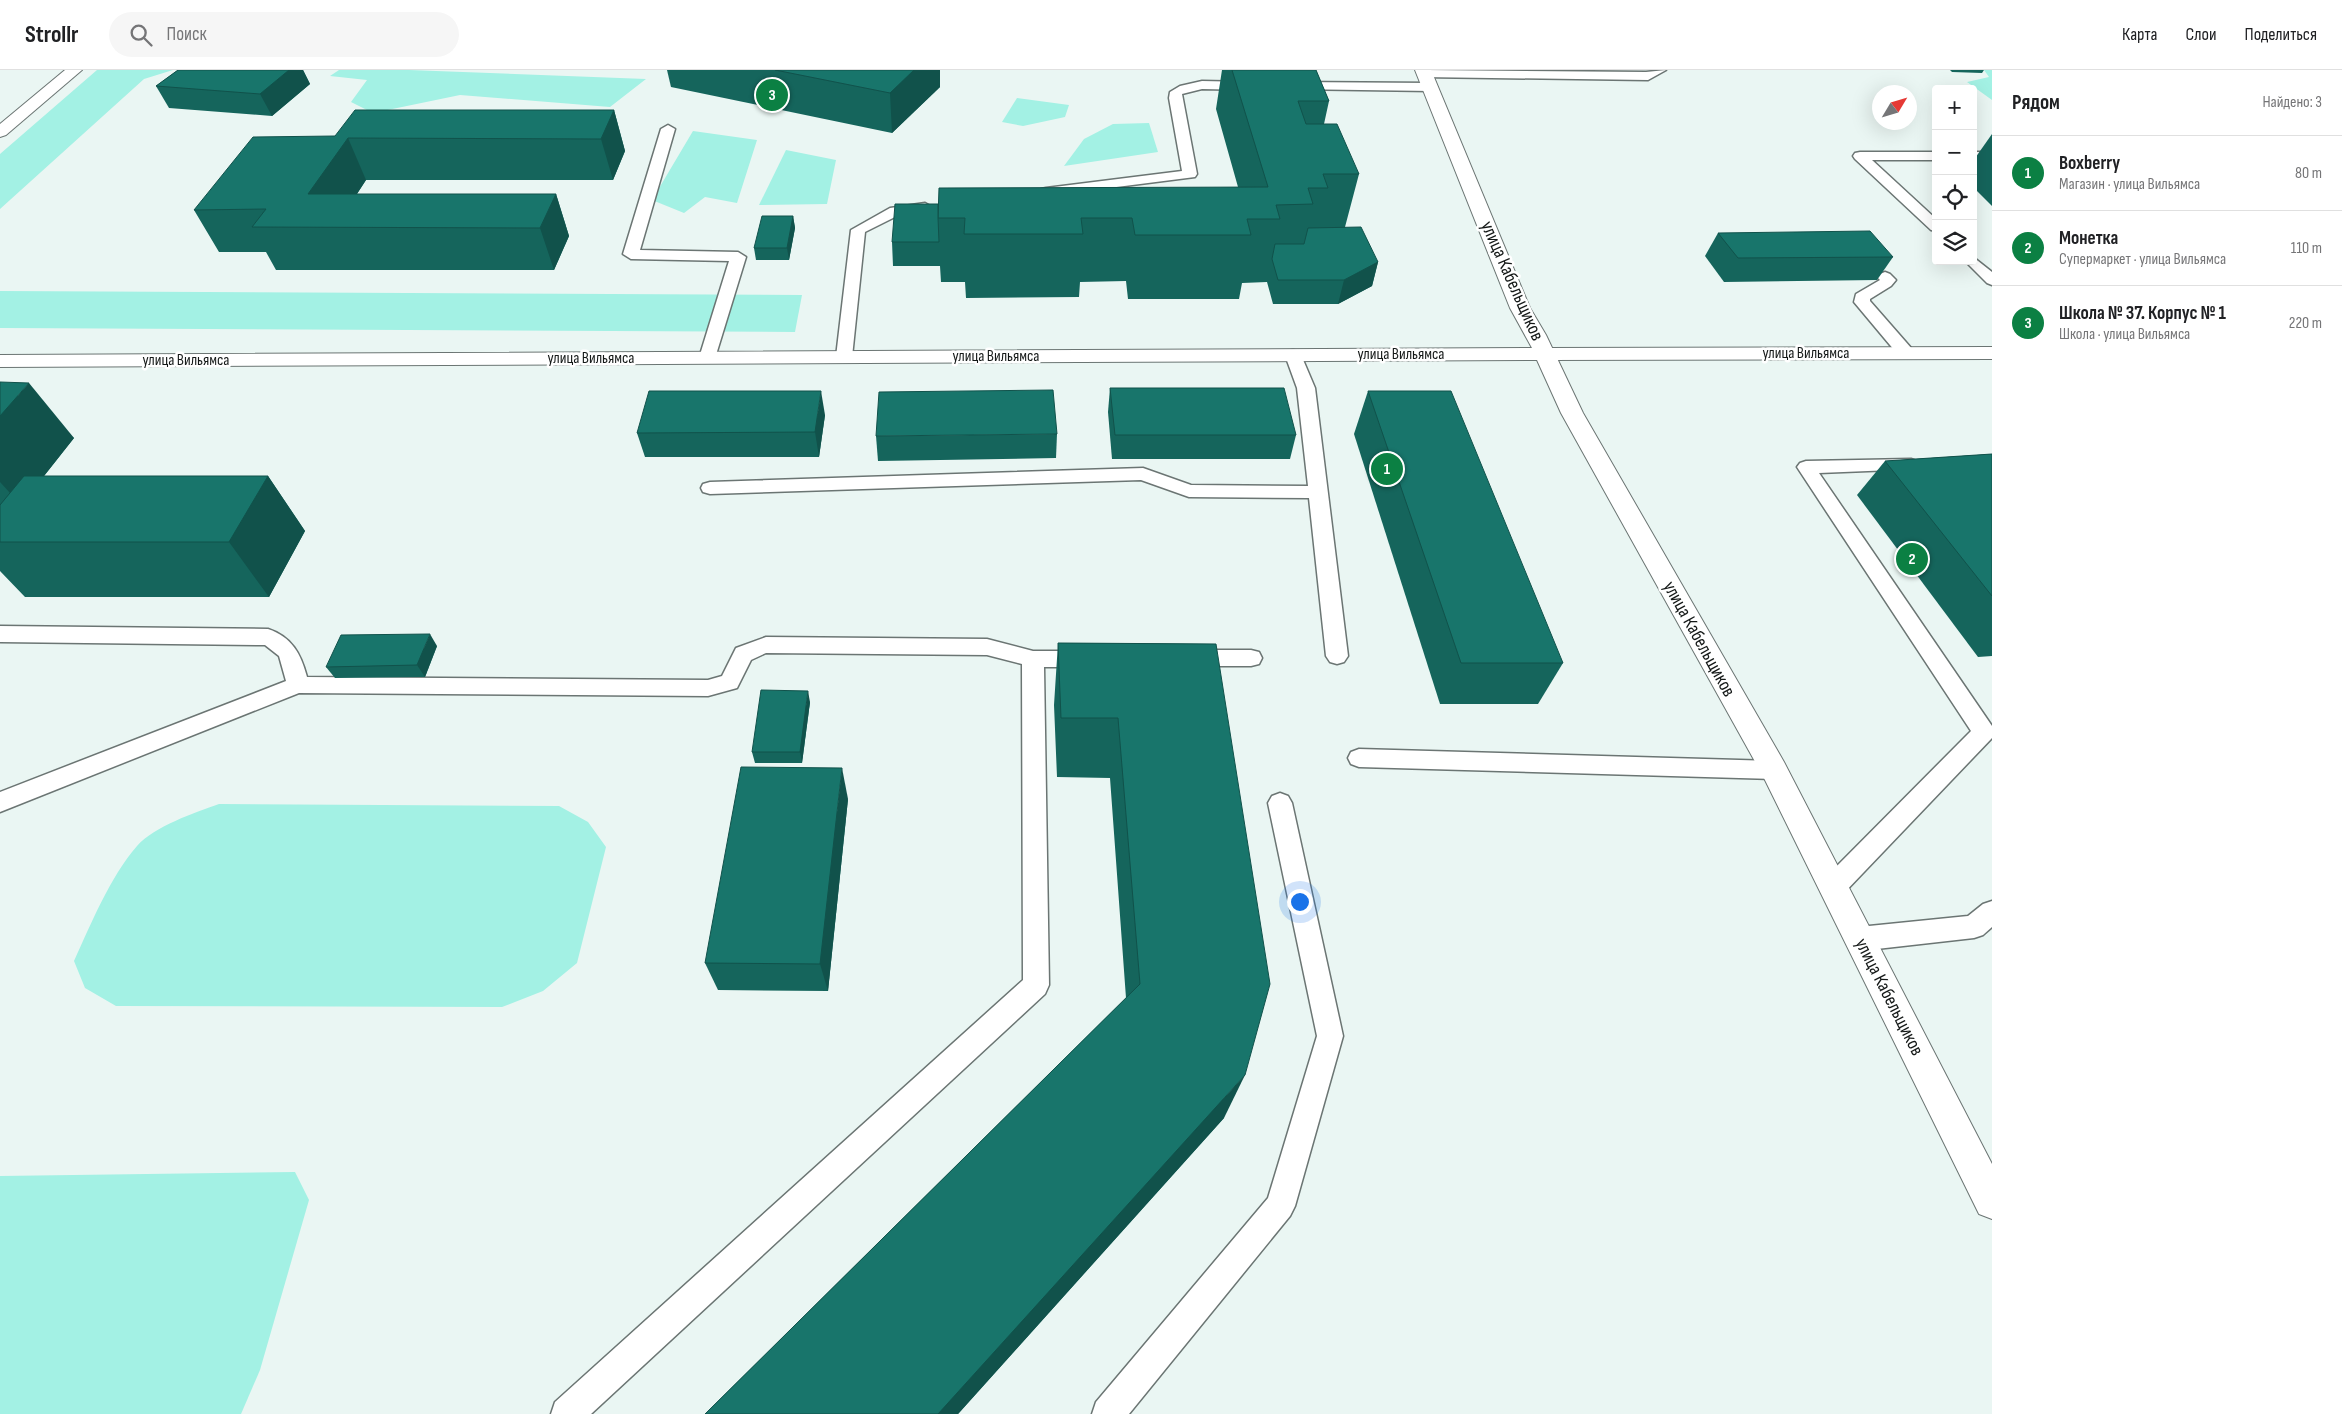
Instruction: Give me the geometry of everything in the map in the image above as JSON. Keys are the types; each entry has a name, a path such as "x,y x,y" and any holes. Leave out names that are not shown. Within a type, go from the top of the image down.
{"street":[{"path":"0,132 74,70"},
{"name":"улица Кабельщиков","path":"1426,77 1520,308 1534,328 1562,386 1572,413 1774,770 1992,1201"},
{"name":"улица Вильямса","path":"0,361 1992,353"}],"lane":[{"path":"1217,70 1226,74 1228,86"},
{"path":"1032,194 1190,174 1175,98 1176,92 1183,88 1195,86 1272,86 1426,77 1648,76 1660,70"},
{"path":"668,129 631,254 738,256 707,358"},
{"path":"1932,156 1860,156 1932,223"},
{"path":"1977,156 1992,156"},
{"path":"844,357 858,230 895,211 934,206"},
{"path":"1976,265 1992,280"},
{"path":"1885,276 1888,280 1886,283 1862,297 1862,302 1906,353"},
{"path":"1293,355 1306,388 1337,656"},
{"path":"1832,887 1988,735 1806,467 1933,465"},
{"path":"710,488 1143,474 1189,491 1318,492"},
{"path":"0,634 268,637 282,643 290,656 298,685"},
{"path":"0,802 298,685 708,688 729,682 742,653 752,648 766,645 987,647 1032,659 1112,659"},
{"path":"1162,658 1251,658"},
{"path":"567,1414 1036,985 1032,659"},
{"path":"1359,758 1774,770"},
{"path":"1108,1414 1280,1206 1330,1036 1280,803"},
{"path":"1859,939 1974,927 1992,912"}],"green space":[{"path":"97,70 173,70 144,79 0,209 0,154"},
{"path":"339,70 409,70 646,79 610,107 460,95 373,113 351,102 367,80 330,76"},
{"path":"1984,70 1992,70 1992,100 1977,89 1977,85 1971,85 1967,82 1989,77"},
{"path":"1017,98 1069,105 1065,117 1023,126 1002,122"},
{"path":"1149,123 1158,152 1064,166 1084,139 1113,124"},
{"path":"693,131 757,140 737,203 705,197 684,213 652,200"},
{"path":"786,150 836,160 827,204 759,205"},
{"path":"0,291 802,295 795,332 0,328"},
{"path":"219,804 559,806 588,822 606,847 577,963 543,991 502,1007 116,1006 85,988 74,961 102,901 127,858 145,839 164,826"},
{"path":"295,1172 309,1200 260,1370 241,1414 0,1414 0,1176"}],"building":[{"path":"178,70 289,70 260,94 156,86"},
{"path":"775,70 914,70 890,93"},
{"path":"1232,70 1316,70 1329,101 1298,101 1306,124 1337,124 1359,174 1323,174 1328,188 1308,188 1313,204 1276,205 1280,219 1247,219 1251,235 1135,235 1132,218 1081,218 1083,234 964,234 965,218 938,218 939,188 1268,187"},
{"path":"355,110 614,110 601,139 348,138 308,194 556,194 540,228 252,227 266,209 194,210 253,137 335,136"},
{"path":"895,204 938,204 939,242 892,242"},
{"path":"762,216 793,216 787,248 754,248"},
{"path":"1361,227 1378,262 1344,280 1278,280 1272,259 1275,244 1304,244 1308,228"},
{"path":"1870,231 1893,257 1738,258 1718,233"},
{"path":"0,382 29,383 0,416"},
{"path":"1110,388 1284,388 1296,435 1115,435"},
{"path":"1053,390 1057,434 876,436 879,392"},
{"path":"649,391 821,391 815,432 637,433"},
{"path":"1368,391 1451,391 1563,663 1461,663"},
{"path":"1992,454 1992,596 1885,461"},
{"path":"24,476 268,476 229,542 0,542 0,505"},
{"path":"430,634 417,665 326,667 341,635"},
{"path":"1058,643 1216,644 1270,984 1245,1075 938,1414 705,1414 1140,984 1118,718 1061,718"},
{"path":"761,690 808,691 800,752 752,752"},
{"path":"741,767 842,768 820,964 705,963"}],"place":[{"name":"Школа № 37. Корпус № 1","path":"772,95"},
{"name":"Boxberry","path":"1387,469"},
{"name":"Монетка","path":"1912,559"}]}
